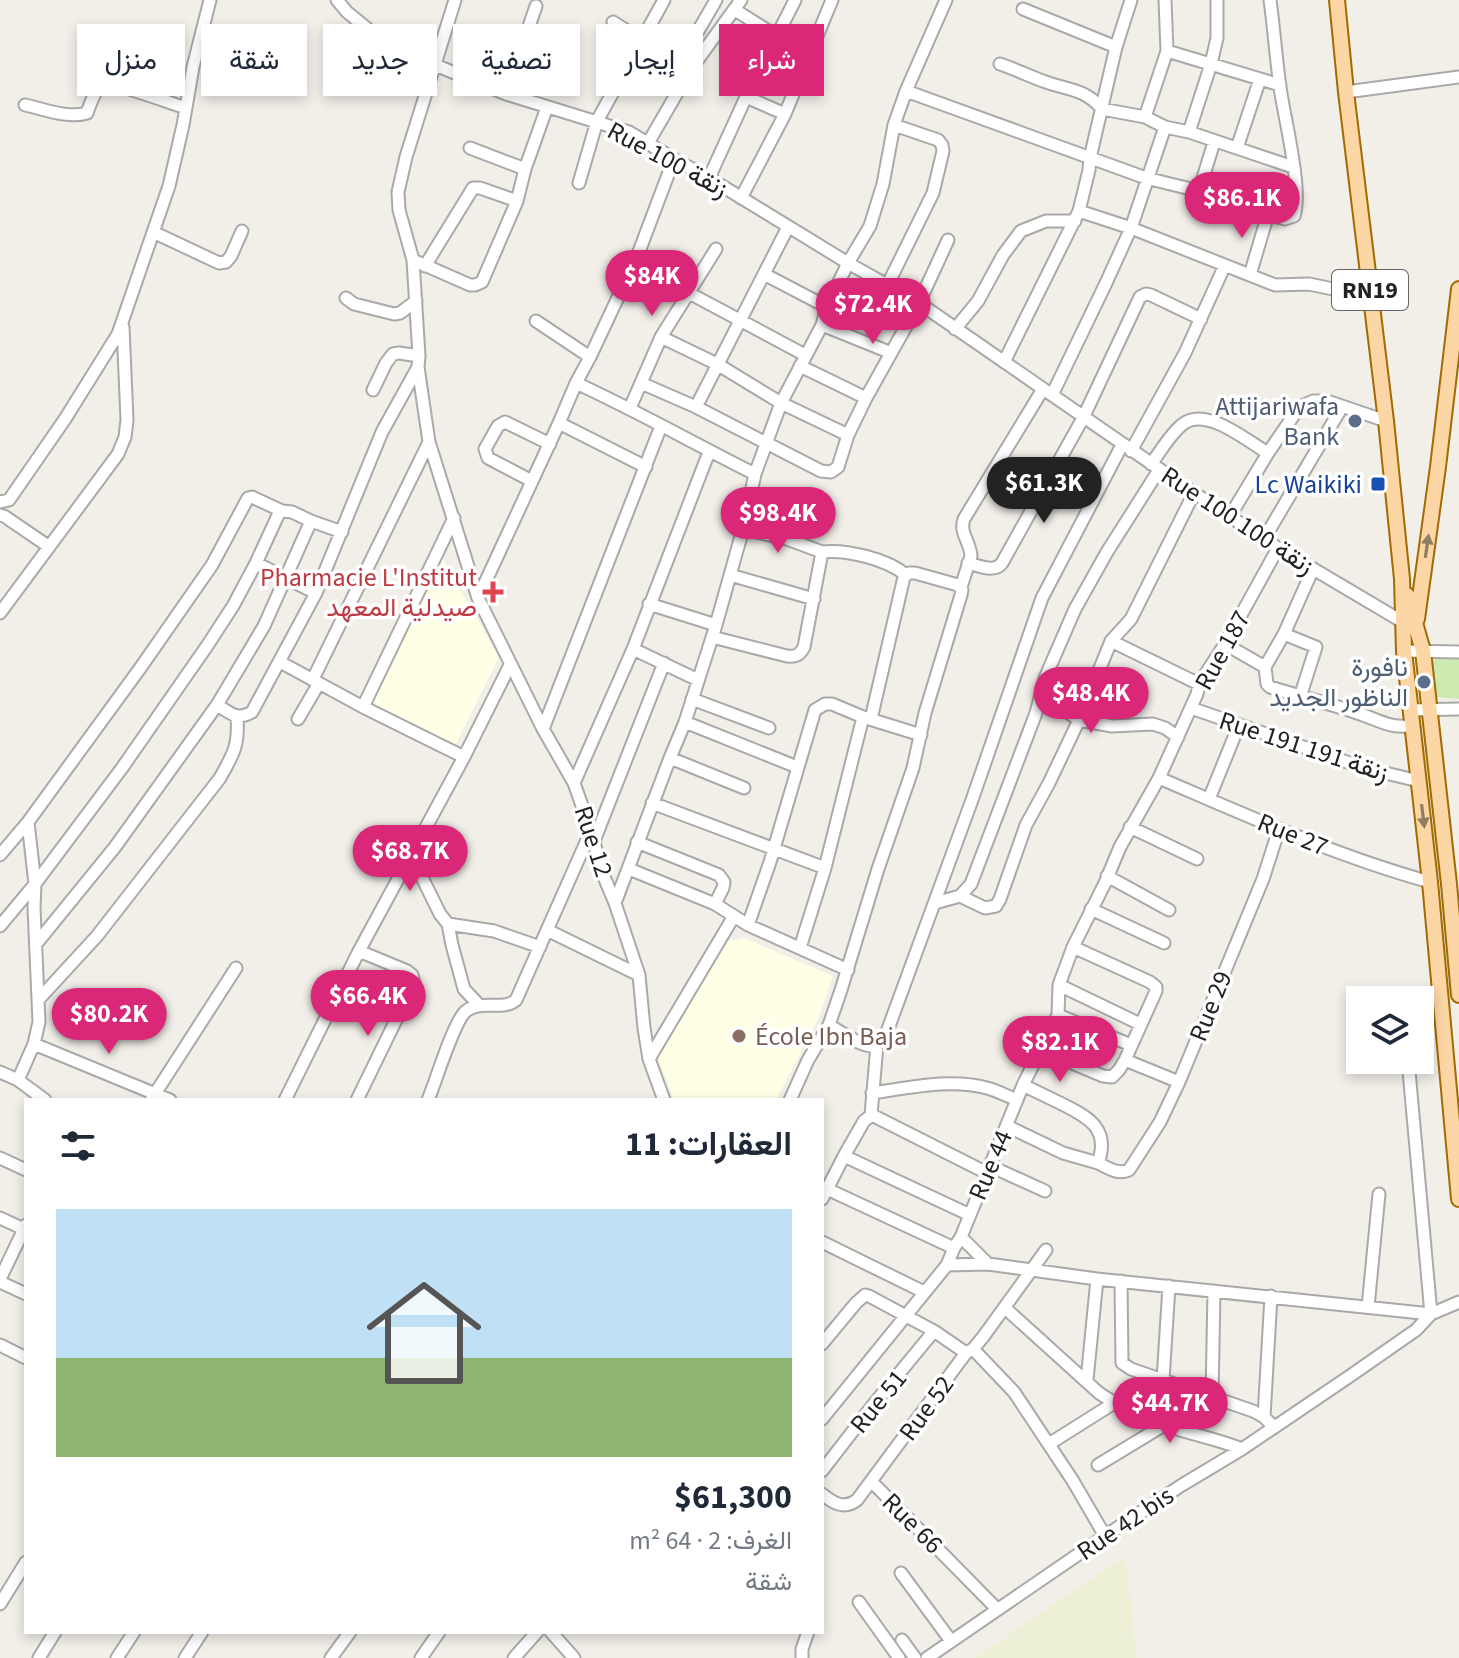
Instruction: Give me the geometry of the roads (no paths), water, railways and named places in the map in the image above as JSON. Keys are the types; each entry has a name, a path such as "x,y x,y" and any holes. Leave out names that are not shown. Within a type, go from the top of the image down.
{"main road":[{"name":"RN19","path":"1337,0 1402,579 1409,623 1423,651 1459,995"},
{"path":"1409,623 1438,467 1459,289"},
{"name":"RN19","path":"1409,623 1404,651 1430,882 1459,1199"}],"street":[{"path":"0,502 9,500 112,346 169,186 210,0"},
{"name":"Rue 100 زنقة","path":"337,0 362,24"},
{"name":"Rue 12","path":"437,58 455,0"},
{"path":"650,24 664,0"},
{"path":"702,24 716,0"},
{"path":"784,24 795,0"},
{"path":"741,198 785,114 832,0"},
{"path":"615,903 685,722 743,529 755,474 781,403 822,325 848,263 870,226 883,184 894,125 946,0"},
{"path":"1145,117 1167,51 1165,0"},
{"path":"1189,132 1217,38 1217,0"},
{"path":"906,91 1146,178 1199,191 1285,219 1294,216 1297,197 1270,0"},
{"path":"1004,362 1077,216 1128,1"},
{"path":"703,53 738,5 762,24"},
{"path":"530,24 536,6"},
{"path":"1023,9 1116,47"},
{"path":"1167,51 1280,85"},
{"path":"1000,64 1046,83 1070,88 1095,100 1102,109 1145,117 1165,127 1293,167"},
{"path":"1346,92 1459,77"},
{"path":"1237,148 1260,79"},
{"path":"25,105 81,115 87,113 104,84 186,108"},
{"name":"Rue 12","path":"425,96 398,192 399,210 419,263 416,301 419,362 429,442 478,598 543,729 574,783 639,975 649,1059 663,1098"},
{"name":"Rue 100 زنقة","path":"512,96 629,132 741,198"},
{"path":"579,183 597,121 611,96"},
{"path":"648,143 675,96"},
{"path":"709,178 746,97 785,114"},
{"path":"517,201 473,188 419,263 470,285 482,282 517,201 547,107"},
{"path":"887,286 933,193 943,151 938,140 894,125"},
{"path":"791,1098 808,1060 829,1025 913,768 925,713 971,551 961,526 1047,392 1106,283 1131,228 1165,127"},
{"path":"1199,191 1214,142"},
{"path":"470,148 525,169"},
{"path":"478,598 637,257 674,159"},
{"name":"Rue 100 زنقة 100","path":"741,198 919,303 1126,448 1278,548 1409,623"},
{"path":"1250,275 1268,214"},
{"path":"955,329 978,301 1003,255 1021,231 1046,221 1077,216 1131,228 1275,285 1309,284 1370,295"},
{"path":"696,407 788,227"},
{"path":"153,232 219,263 226,262 231,256 242,231"},
{"path":"641,383 696,407 821,471 831,472 838,467 848,435 889,352 919,303 948,240"},
{"path":"630,408 661,337 716,249"},
{"path":"829,1025 847,1037 870,1046 884,1040 1042,598 1126,448 1180,362 1225,265"},
{"path":"764,274 827,307"},
{"path":"689,293 739,319 866,398"},
{"path":"968,563 999,567 1083,418 1142,295 1156,297 1201,319"},
{"path":"346,298 354,304 394,314 416,301"},
{"path":"0,613 118,454 125,437 127,420 123,319"},
{"path":"536,321 590,357"},
{"path":"822,325 889,352"},
{"path":"661,337 717,364 781,403 848,435"},
{"path":"217,705 237,717 252,712 316,593 382,432 419,362 399,353 393,354 373,390"},
{"path":"576,383 755,474"},
{"path":"1230,516 1268,453 1304,405 1321,400 1386,421"},
{"path":"1264,539 1342,407"},
{"path":"935,903 960,896 971,884 1036,713 1045,678 1075,609 1178,428 1185,422 1203,418 1216,422 1268,453"},
{"path":"532,481 488,458 485,449 502,423 509,423 550,444"},
{"path":"559,423 646,467"},
{"path":"543,729 661,426"},
{"path":"298,719 429,442"},
{"path":"574,783 633,649 709,452"},
{"path":"960,896 985,908 996,906 1026,825 1079,720 1111,641 1131,619 1194,493"},
{"path":"0,855 28,822 204,578 248,498 342,532"},
{"path":"0,926 122,768 207,646 233,606 282,511"},
{"path":"0,515 48,546"},
{"path":"363,707 454,518"},
{"path":"36,944 115,847 217,705 264,626 311,521"},
{"path":"743,529 787,539 822,552 837,552 892,564 906,575"},
{"name":"Rue 187","path":"1106,879 1130,827 1159,778 1199,684 1278,548"},
{"path":"649,604 714,631 787,656 797,655 804,647 822,552"},
{"path":"256,563 316,593"},
{"path":"1313,569 1284,634 1265,667 1266,681 1270,687 1366,715 1390,726 1412,726"},
{"path":"730,575 814,599"},
{"path":"906,575 930,575 961,587"},
{"path":"800,948 906,575"},
{"path":"1284,634 1316,647 1300,697"},
{"path":"1111,641 1199,684"},
{"path":"1225,644 1265,667"},
{"path":"633,649 698,680"},
{"path":"1404,651 1459,652"},
{"path":"280,662 464,757"},
{"path":"429,1098 461,1017 479,1005 507,1005 516,1000 592,836 664,663"},
{"path":"287,1098 359,951 510,665"},
{"path":"1041,694 1079,720 1112,726 1153,724 1178,737"},
{"path":"692,699 769,728"},
{"path":"748,925 774,850 815,710 819,706 832,704 921,735"},
{"name":"Rue 191 زنقة 191","path":"1191,708 1364,768 1419,781"},
{"path":"1410,710 1459,709"},
{"path":"39,999 97,936 220,778 234,753 238,737 237,717"},
{"path":"685,722 797,767"},
{"path":"1209,799 1239,725"},
{"path":"670,758 744,788"},
{"name":"Rue 27","path":"1159,778 1353,858 1430,882"},
{"path":"652,803 825,868"},
{"path":"18,1080 34,1044 39,1022 35,884 28,822"},
{"path":"1130,827 1197,859"},
{"name":"Rue 29","path":"1098,1163 1123,1173 1129,1170 1165,1113 1263,879 1279,829"},
{"path":"637,842 719,875 724,882 715,904"},
{"path":"411,855 448,924 464,989 479,1005"},
{"path":"629,869 715,904 748,925 848,970"},
{"path":"1106,879 1169,910"},
{"name":"Rue 44","path":"824,1417 947,1265 1023,1085 1058,1015 1059,985 1073,947 1106,879"},
{"path":"1091,909 1164,943"},
{"path":"649,1059 734,916"},
{"path":"448,924 494,931 540,947"},
{"path":"547,930 639,975"},
{"path":"1041,1050 1097,1073 1112,1077 1116,1075 1156,991 1154,984 1073,947"},
{"path":"358,1098 414,983 407,971 359,951"},
{"path":"34,1044 153,1097 236,968"},
{"path":"1059,985 1140,1024"},
{"path":"1058,1015 1131,1045"},
{"path":"877,1045 871,1115 864,1121 825,1194 954,1248"},
{"path":"1125,1060 1179,1082"},
{"path":"2,1074 18,1080 42,1098"},
{"path":"947,1265 988,1264 1097,1279 1431,1314 1409,1074"},
{"path":"872,1093 922,1086 961,1085 989,1089 1017,1100"},
{"path":"1007,1126 1063,1153 1098,1163 1101,1155 1099,1134 1088,1118 1023,1085"},
{"path":"871,1115 988,1169 1045,1191"},
{"path":"844,1156 970,1215"},
{"path":"0,1158 24,1169"},
{"path":"1368,1307 1379,1194"},
{"path":"0,1218 24,1228"},
{"path":"24,1230 0,1280 24,1293"},
{"path":"961,1237 988,1264"},
{"path":"824,1243 924,1292"},
{"path":"1032,1270 1046,1250"},
{"name":"Rue 52","path":"872,1482 1032,1270"},
{"path":"1087,1380 1097,1279"},
{"path":"1121,1281 1120,1360 1131,1369 1264,1417 1274,1427"},
{"path":"1149,1418 1166,1381 1169,1286"},
{"path":"1212,1397 1214,1291"},
{"path":"824,1342 865,1295 969,1351 1014,1392 1105,1536"},
{"path":"1264,1417 1271,1296"},
{"name":"Rue 42 bis","path":"927,1658 946,1649 997,1609 1402,1340 1431,1314 1459,1302"},
{"path":"1005,1308 1114,1403 1164,1425 1221,1440 1242,1449"},
{"name":"Rue 51","path":"824,1468 934,1331"},
{"path":"0,1346 24,1357"},
{"path":"1049,1444 1114,1403"},
{"path":"1098,1465 1164,1425"},
{"name":"Rue 66","path":"824,1496 834,1503 850,1504 872,1482 997,1609"},
{"path":"0,1604 24,1565"},
{"path":"901,1573 946,1649"},
{"path":"859,1602 899,1658"},
{"path":"39,1658 54,1634"},
{"path":"117,1658 133,1634"},
{"path":"185,1658 201,1634"},
{"path":"331,1658 349,1634"},
{"path":"421,1658 438,1634"},
{"path":"514,1658 535,1634"},
{"path":"553,1634 572,1657"},
{"path":"799,1655 807,1634"},
{"path":"902,1640 915,1658"}],"place":[{"name":"Attijariwafa Bank","path":"1355,421"},
{"name":"Lc Waikiki","path":"1378,484"},
{"name":"Pharmacie L'Institut صيدلية المعهد","path":"493,592"},
{"name":"نافورة الناظور الجديد","path":"1424,682"},
{"name":"École Ibn Baja","path":"739,1036"}]}
